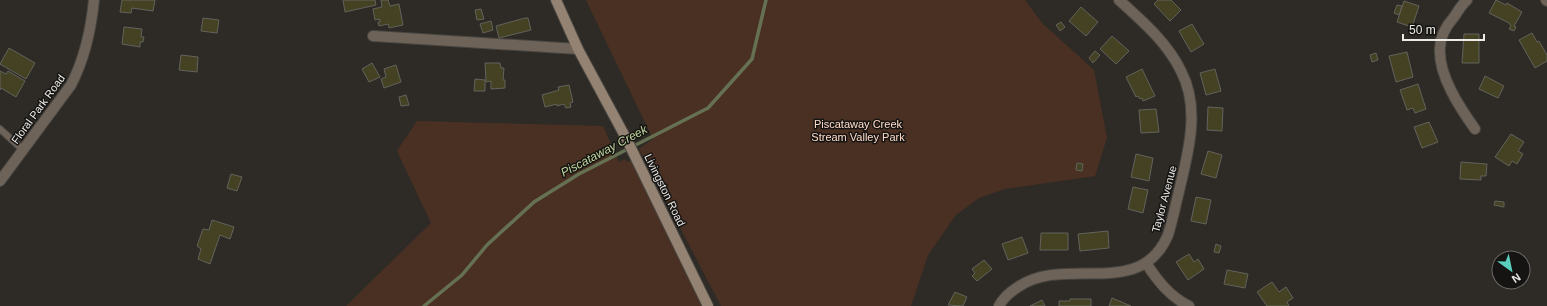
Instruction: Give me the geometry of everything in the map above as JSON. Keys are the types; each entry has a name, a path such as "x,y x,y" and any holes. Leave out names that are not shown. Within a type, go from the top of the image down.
{"main road":[{"name":"Livingston Road","path":"556,0 578,49 627,140 708,306"}],"street":[{"name":"Floral Park Road","path":"0,180 71,85 79,70 88,40 94,0"},
{"name":"Taylor Avenue","path":"999,306 1011,292 1034,277 1061,273 1117,273 1130,270 1146,263 1163,248 1173,220 1188,152 1191,110 1190,96 1181,70 1163,44 1119,0"},
{"path":"1467,0 1449,22 1443,35 1440,48 1441,60 1448,83 1457,104 1475,130"},
{"path":"373,36 578,49"},
{"path":"1146,263 1153,274 1175,298 1189,306"}],"lane":[{"path":"0,129 23,150"}],"green space":[{"name":"Piscataway Creek Stream Valley Park","path":"586,0 1025,0 1042,23 1094,70 1107,138 1095,176 1005,189 979,198 956,215 928,255 911,306 721,306 639,149 653,139"},
{"path":"417,121 603,126 619,162 625,159 627,162 632,160 709,306 346,306 431,223 397,151"}],"building":[{"path":"122,0 155,0 153,11 132,8 131,13 120,12"},
{"path":"343,0 375,0 376,5 345,12"},
{"path":"381,0 388,0 390,6 399,4 403,25 389,28 388,24 379,26 378,22 380,22 380,19 375,20 373,9 382,7"},
{"path":"1158,0 1171,0 1181,10 1170,21 1154,4"},
{"path":"1496,0 1506,5 1507,3 1522,12 1514,26 1516,27 1514,31 1509,29 1511,26 1509,23 1489,13"},
{"path":"1404,1 1419,6 1412,27 1397,22"},
{"path":"1397,5 1402,6 1399,15 1394,13"},
{"path":"1081,7 1098,22 1086,36 1069,21"},
{"path":"481,9 484,19 477,20 475,10"},
{"path":"203,18 219,20 217,33 201,31"},
{"path":"528,18 531,30 499,38 496,26"},
{"path":"491,21 493,30 483,33 480,24"},
{"path":"1061,22 1065,27 1060,31 1056,25"},
{"path":"1192,24 1204,44 1191,52 1179,31"},
{"path":"124,27 142,29 141,37 144,37 143,42 140,42 140,47 122,44"},
{"path":"1532,33 1537,42 1539,41 1547,55 1547,61 1535,68 1519,40"},
{"path":"1464,34 1479,34 1479,63 1462,63"},
{"path":"1112,36 1129,51 1116,64 1100,49"},
{"path":"9,48 35,63 26,79 0,64"},
{"path":"1095,51 1100,55 1093,63 1089,58"},
{"path":"1407,52 1413,77 1396,82 1389,56"},
{"path":"1376,53 1378,60 1372,62 1370,55"},
{"path":"181,55 198,57 197,72 179,70"},
{"path":"372,63 380,77 369,82 362,69"},
{"path":"485,63 500,63 501,68 504,68 503,80 505,80 505,88 491,89 491,81 486,82"},
{"path":"396,65 401,82 384,88 381,79 386,77 384,69"},
{"path":"1142,69 1155,96 1143,101 1142,98 1140,99 1138,96 1136,97 1126,77"},
{"path":"1215,69 1221,91 1206,95 1200,73"},
{"path":"0,71 6,74 8,71 25,81 16,97 1,88 0,90"},
{"path":"1485,76 1504,86 1498,98 1479,89"},
{"path":"475,79 485,80 485,91 474,91"},
{"path":"1418,84 1426,109 1415,113 1413,108 1407,110 1400,90"},
{"path":"569,85 573,102 570,103 571,107 566,108 564,104 557,106 557,104 545,107 542,95 559,90 558,87"},
{"path":"406,95 409,105 401,106 399,97"},
{"path":"1208,107 1223,108 1222,131 1207,130"},
{"path":"1156,109 1159,132 1141,133 1139,110"},
{"path":"1429,122 1438,142 1422,148 1414,127"},
{"path":"1511,134 1524,142 1518,151 1523,154 1517,164 1512,161 1509,166 1495,157"},
{"path":"1208,151 1222,155 1216,178 1201,174"},
{"path":"1136,154 1153,158 1149,181 1131,177"},
{"path":"1461,162 1487,164 1486,176 1481,176 1481,180 1460,179"},
{"path":"1077,163 1083,164 1082,171 1076,170"},
{"path":"231,174 242,177 237,191 227,188"},
{"path":"1133,187 1148,190 1143,213 1128,209"},
{"path":"1196,197 1211,200 1206,224 1191,221"},
{"path":"1495,201 1504,202 1504,207 1494,205"},
{"path":"212,220 234,227 230,239 220,235 210,264 198,259 201,249 197,246 203,229 209,230"},
{"path":"1108,231 1109,248 1080,251 1078,234"},
{"path":"1041,233 1068,233 1068,250 1040,250"},
{"path":"1022,237 1028,253 1008,260 1002,244"},
{"path":"1216,244 1221,246 1219,253 1214,252"},
{"path":"1189,254 1194,262 1198,259 1204,269 1188,280 1176,262"},
{"path":"984,260 992,269 977,281 972,276 975,273 972,269"},
{"path":"1227,270 1248,274 1245,288 1224,284"},
{"path":"1272,282 1279,292 1286,287 1293,298 1287,302 1289,306 1267,306 1257,292"},
{"path":"955,292 967,297 963,306 948,305"},
{"path":"1112,298 1131,306 1109,306"},
{"path":"1070,299 1091,299 1091,306 1059,306 1059,301 1070,301"},
{"path":"1042,300 1045,306 1030,306"}],"waterway":[{"name":"Piscataway Creek","path":"424,306 462,275 487,245 534,202 579,174 708,108 752,59 766,0"}]}
